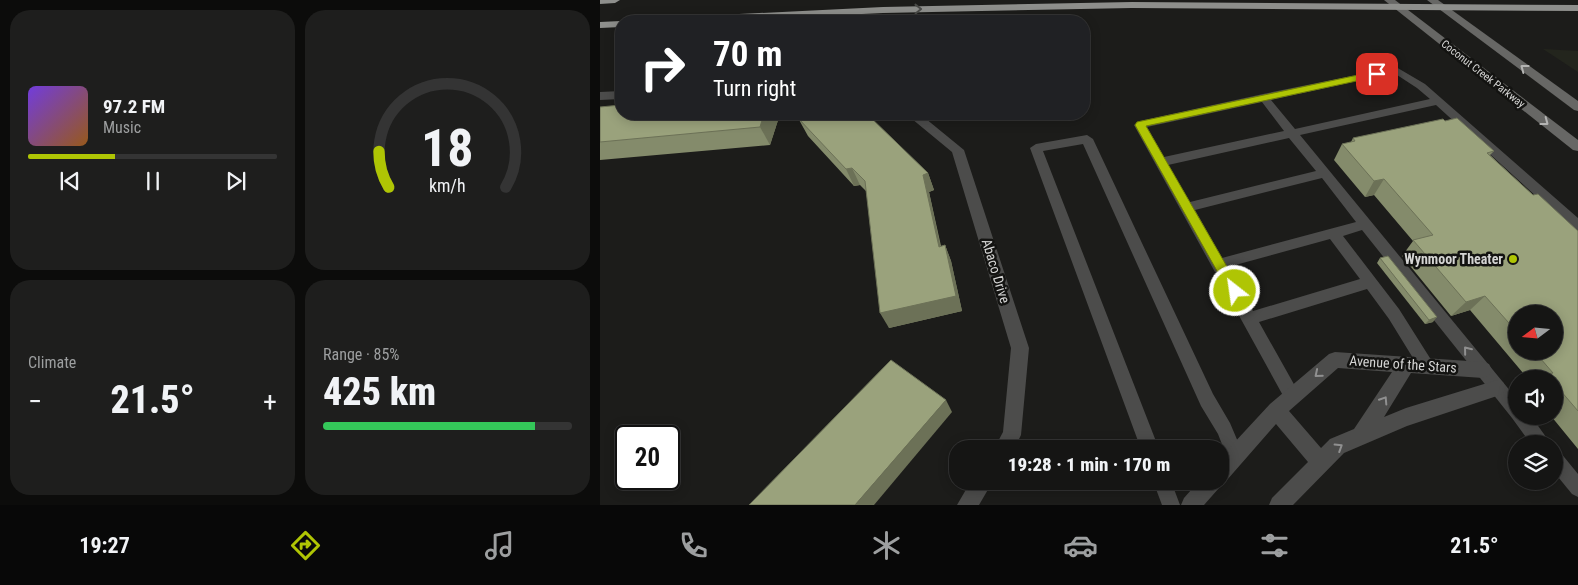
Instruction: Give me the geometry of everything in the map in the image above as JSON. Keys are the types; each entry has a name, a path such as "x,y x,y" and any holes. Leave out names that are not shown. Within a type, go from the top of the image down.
{"highway":[{"path":"600,1 616,0"},
{"path":"781,15 883,10 1132,5 1578,8"},
{"path":"600,25 615,24"}],"main road":[{"name":"Coconut Creek Parkway","path":"1389,0 1578,147"},
{"path":"1432,0 1578,107"}],"street":[{"path":"600,96 615,95"},
{"name":"Abaco Drive","path":"920,120 958,150 1020,348 1012,435 1009,440"},
{"name":"Avenue of the Stars","path":"1229,463 1276,410 1335,360 1483,370"},
{"path":"1361,436 1407,364"},
{"path":"1280,505 1337,446 1406,417 1497,388"},
{"path":"1276,410 1320,462"},
{"path":"967,505 976,490"},
{"path":"1191,505 1204,490"}],"lane":[{"path":"1292,396 1250,318 1140,125 1263,97 1396,70 1421,86 1578,226"},
{"path":"1263,97 1508,401"},
{"path":"1161,162 1438,101"},
{"path":"1147,440 1036,148 1087,138 1206,400 1228,440"},
{"path":"1187,207 1325,173"},
{"path":"1219,264 1366,224"},
{"path":"1333,233 1394,314 1427,366"},
{"path":"1250,318 1370,282"},
{"path":"1527,425 1535,435"},
{"path":"1229,441 1235,456"},
{"path":"1563,469 1578,488"},
{"path":"1165,490 1171,505"}],"shaded area":[{"path":"1543,49 1578,51 1578,72"}],"building":[{"path":"615,106 615,120 762,120 760,127 600,142 600,107"},
{"path":"1457,118 1494,151 1487,153 1533,195 1538,194 1578,231 1578,411 1563,394 1563,370 1550,370 1542,360 1563,360 1563,305 1508,305 1508,322 1485,296 1466,302 1413,240 1433,235 1384,179 1374,181 1342,144 1355,141 1353,138 1443,119 1445,121"},
{"path":"800,120 873,120 928,173 923,175 939,247 945,245 956,296 880,313 865,181 852,168 846,169"},
{"path":"1388,256 1437,317 1429,320 1380,258"},
{"path":"891,360 946,400 855,505 749,505"}],"place":[{"name":"Wynmoor Theater","path":"1513,259"}],"route":[{"path":"1235,291 1140,125 1377,74"}]}
